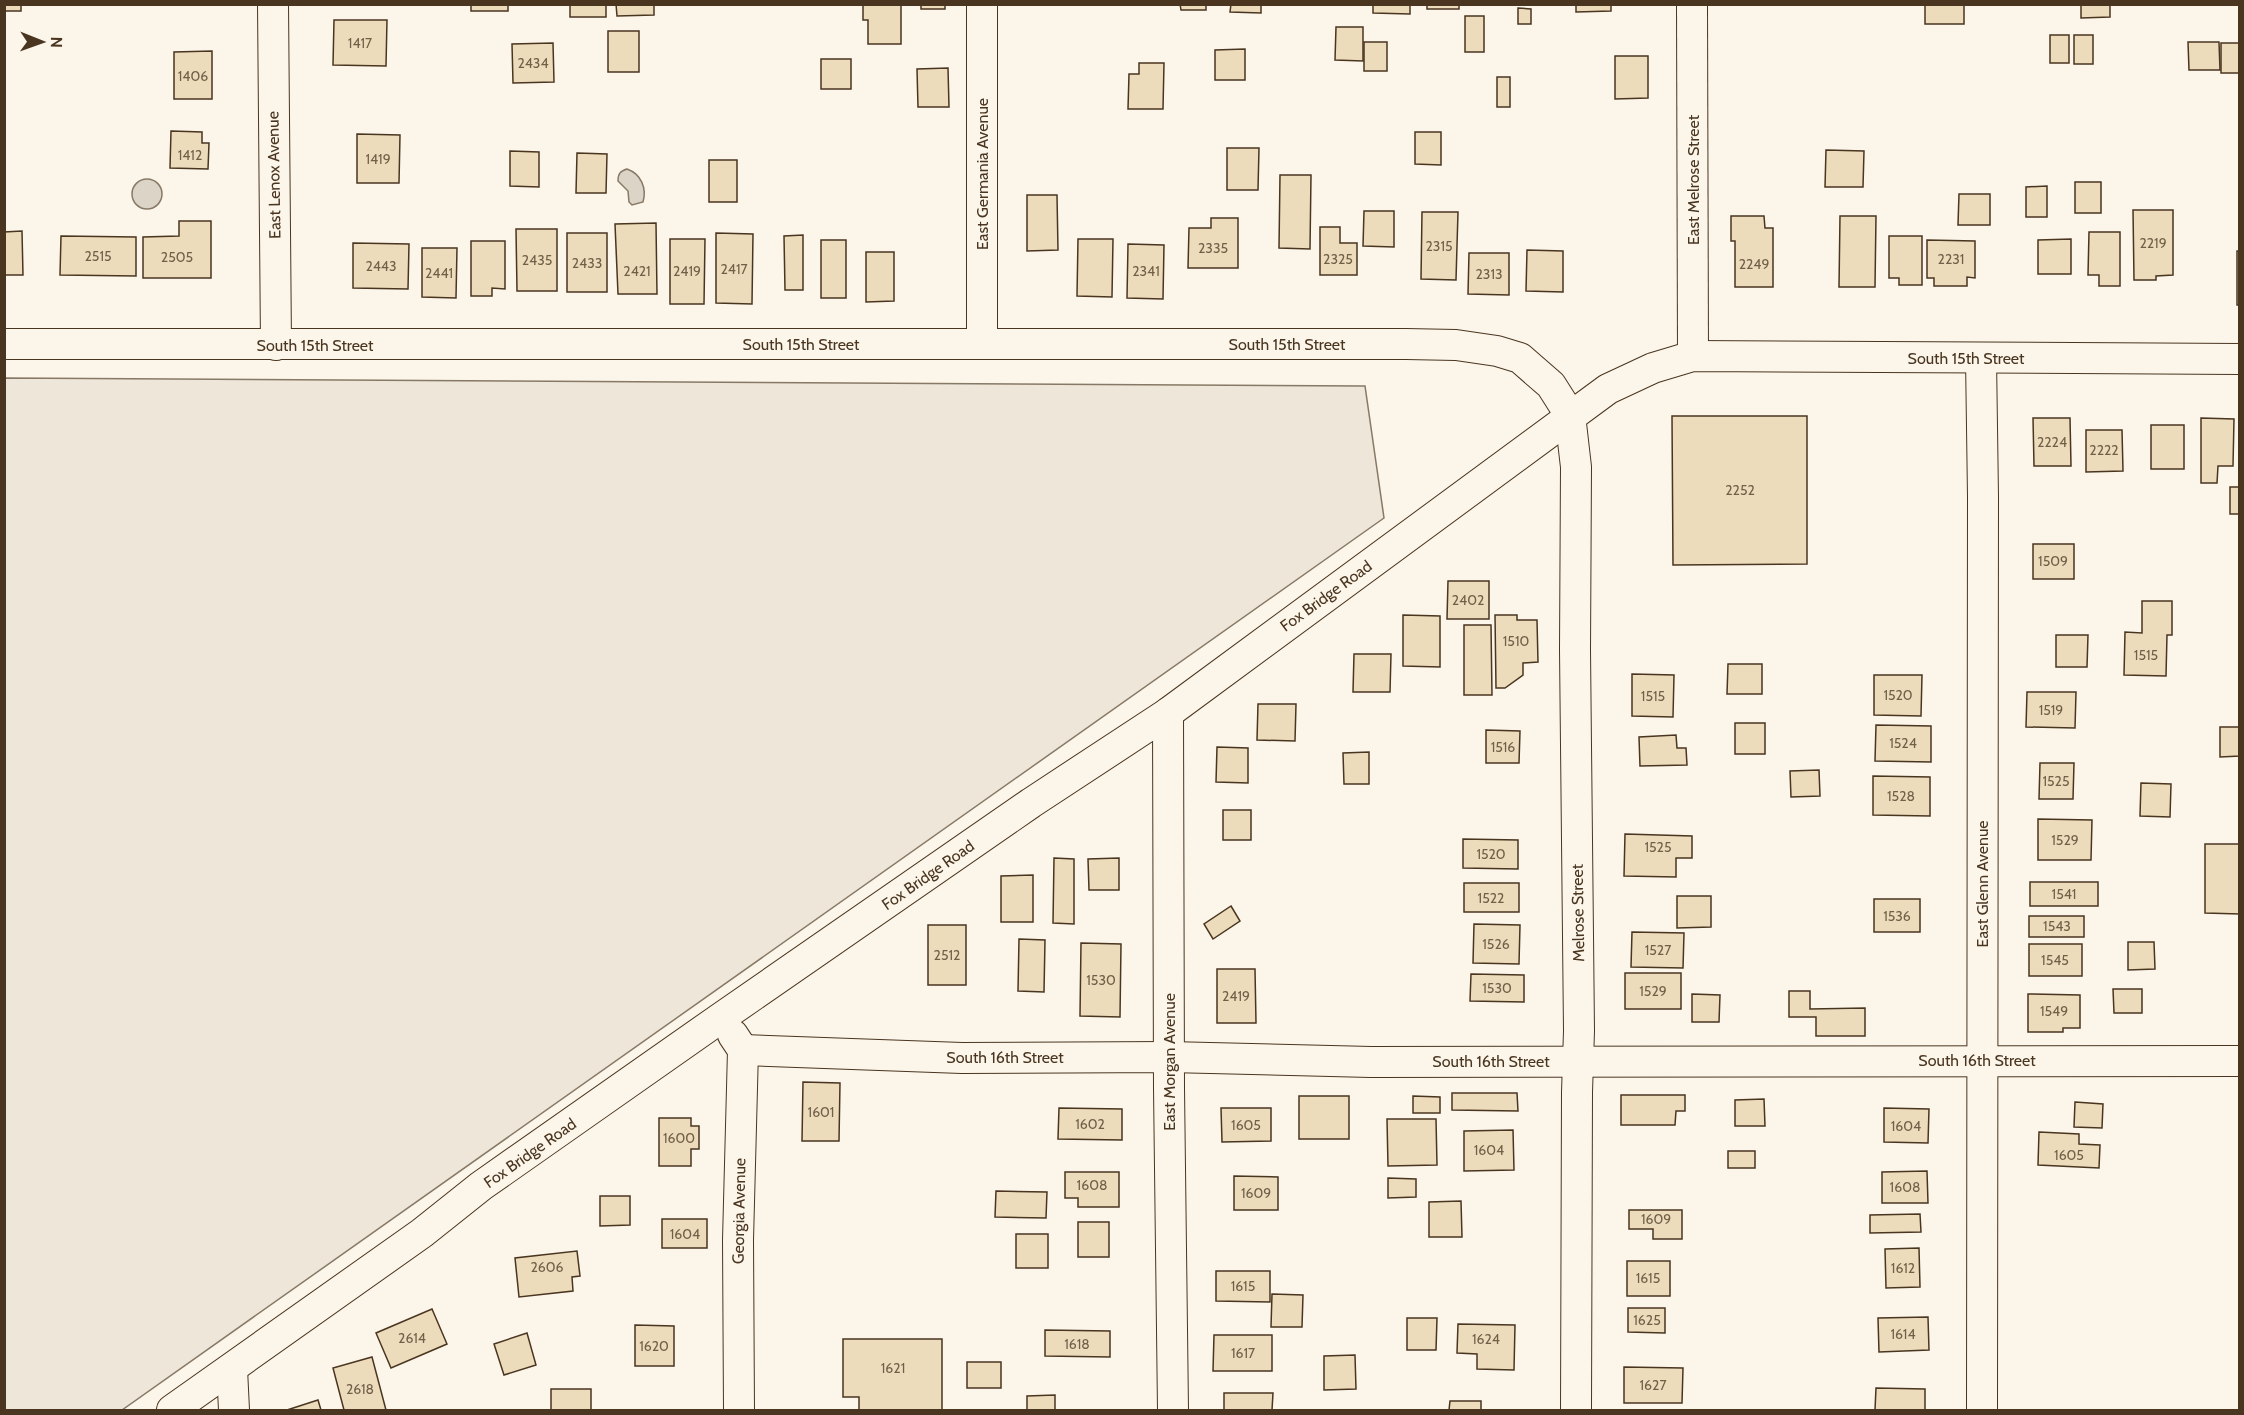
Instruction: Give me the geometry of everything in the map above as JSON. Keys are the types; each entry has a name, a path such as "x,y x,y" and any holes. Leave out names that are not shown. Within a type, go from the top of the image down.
{"street":[{"name":"East Lenox Avenue","path":"273,4 276,345"},
{"name":"East Germania Avenue","path":"982,4 982,344"},
{"name":"East Melrose Street","path":"1692,4 1693,357"},
{"name":"South 15th Street","path":"4,344 1456,345 1497,351 1520,358 1551,386 1570,415"},
{"name":"South 15th Street","path":"1693,357 2240,359"},
{"name":"Fox Bridge Road","path":"172,1410 422,1233 481,1186 722,1017 1031,803 1168,713 1570,415 1608,389 1653,368 1693,357"},
{"name":"East Glenn Avenue","path":"1981,358 1983,497 1982,1410"},
{"name":"Melrose Street","path":"1570,415 1576,467 1575,662 1579,1061 1576,1410"},
{"name":"East Morgan Avenue","path":"1168,713 1173,1410"},
{"path":"722,1017 743,1050"},
{"name":"South 16th Street","path":"743,1050 962,1058 1169,1057 1371,1062 2240,1061"},
{"name":"Georgia Avenue","path":"739,1410 738,1240 743,1050"},
{"path":"232,1369 234,1410"}],"shaded area":[{"path":"627,169 636,174 642,182 643,202 632,205 629,202 628,191 618,181 620,173"},
{"path":"147,179 158,183 162,194 158,205 147,209 136,205 132,194 136,183"},
{"path":"5,378 1365,386 1384,518 122,1410 5,1410"}],"building":[{"path":"4,4 21,4 21,11 4,11"},
{"path":"471,4 508,4 508,11 471,11"},
{"path":"570,4 606,4 606,17 570,17"},
{"path":"616,4 654,4 654,15 617,16"},
{"path":"863,4 901,4 901,44 868,44 868,20 863,20"},
{"path":"921,4 945,4 945,9 921,9"},
{"path":"1180,4 1206,4 1206,10 1181,10"},
{"path":"1231,4 1261,4 1261,13 1230,12"},
{"path":"1373,4 1410,4 1410,14 1373,13"},
{"path":"1427,4 1459,4 1459,9 1427,9"},
{"path":"1576,4 1611,4 1611,11 1576,12"},
{"path":"1925,4 1964,4 1964,24 1925,24"},
{"path":"2081,4 2110,4 2110,17 2081,18"},
{"path":"1518,8 1531,9 1531,24 1518,24"},
{"path":"1465,16 1484,16 1484,52 1465,52"},
{"path":"334,20 387,20 386,66 333,65"},
{"path":"1336,27 1363,27 1363,61 1335,60"},
{"path":"608,31 639,31 639,72 608,72"},
{"path":"2050,35 2069,35 2069,63 2050,63"},
{"path":"2074,35 2093,35 2093,64 2074,64"},
{"path":"1364,42 1387,42 1387,71 1364,71"},
{"path":"2188,42 2219,42 2220,70 2189,70"},
{"path":"553,43 554,82 513,83 512,44"},
{"path":"2221,43 2240,43 2240,73 2221,73"},
{"path":"1245,49 1245,80 1215,80 1215,50"},
{"path":"212,51 212,99 174,99 174,52"},
{"path":"1615,56 1648,56 1648,98 1615,99"},
{"path":"821,59 851,59 851,89 821,89"},
{"path":"1139,63 1164,63 1163,109 1128,109 1129,74 1139,74"},
{"path":"948,68 949,107 918,107 917,69"},
{"path":"1497,77 1510,77 1510,107 1497,107"},
{"path":"171,131 202,132 202,143 209,143 208,169 170,168"},
{"path":"1415,132 1441,132 1441,165 1415,164"},
{"path":"357,134 400,135 399,183 357,183"},
{"path":"1227,148 1259,148 1258,190 1227,190"},
{"path":"1826,150 1864,151 1863,187 1825,187"},
{"path":"510,151 539,152 539,187 510,186"},
{"path":"577,153 607,154 606,193 576,193"},
{"path":"709,160 737,160 737,202 709,202"},
{"path":"1280,175 1311,175 1310,249 1279,248"},
{"path":"2075,182 2101,182 2101,213 2075,213"},
{"path":"2047,186 2047,217 2026,217 2026,187"},
{"path":"1959,194 1990,194 1990,225 1958,225"},
{"path":"1027,195 1057,195 1058,250 1027,251"},
{"path":"2133,210 2173,210 2173,275 2156,276 2156,280 2134,280"},
{"path":"1364,211 1394,211 1394,247 1363,246"},
{"path":"1422,212 1458,212 1456,280 1421,279"},
{"path":"1731,216 1764,216 1765,228 1773,228 1773,287 1735,287 1735,241 1731,241"},
{"path":"1840,216 1876,216 1875,287 1839,287"},
{"path":"1211,218 1238,218 1238,268 1188,268 1189,228 1211,228"},
{"path":"179,221 211,221 211,278 143,278 143,237 179,236"},
{"path":"656,223 657,294 618,294 615,224"},
{"path":"1320,227 1340,227 1340,243 1357,243 1357,275 1320,275"},
{"path":"516,229 557,229 557,291 517,291"},
{"path":"22,231 23,275 4,275 4,232"},
{"path":"2089,232 2120,232 2120,286 2099,286 2099,275 2088,275"},
{"path":"567,233 607,233 607,292 567,292"},
{"path":"716,233 753,234 752,304 716,303"},
{"path":"803,235 803,290 785,290 784,236"},
{"path":"61,236 136,237 136,276 60,275"},
{"path":"1889,236 1922,236 1922,285 1899,285 1899,278 1889,278"},
{"path":"670,239 705,239 704,304 670,304"},
{"path":"1078,239 1113,239 1112,297 1077,296"},
{"path":"2071,239 2071,274 2038,274 2038,240"},
{"path":"821,240 846,240 846,298 821,298"},
{"path":"1927,240 1975,241 1975,278 1967,277 1967,286 1934,286 1934,278 1927,278"},
{"path":"471,241 505,241 505,289 492,288 492,296 471,296"},
{"path":"353,243 409,244 408,289 353,288"},
{"path":"1128,244 1164,245 1163,299 1127,298"},
{"path":"422,248 457,248 456,298 422,297"},
{"path":"1527,250 1563,251 1563,292 1526,291"},
{"path":"2237,251 2240,251 2240,305 2237,305"},
{"path":"866,252 894,252 894,301 866,302"},
{"path":"1469,253 1509,253 1509,295 1468,294"},
{"path":"1672,416 1807,416 1807,564 1673,565"},
{"path":"2033,418 2070,418 2071,466 2034,466"},
{"path":"2201,418 2234,419 2233,466 2218,466 2217,483 2201,483"},
{"path":"2151,425 2184,425 2184,469 2151,469"},
{"path":"2086,430 2122,430 2123,471 2086,472"},
{"path":"2230,487 2240,487 2240,514 2230,514"},
{"path":"2033,544 2074,544 2074,579 2033,579"},
{"path":"1448,581 1489,581 1489,619 1447,619"},
{"path":"2142,601 2172,601 2172,635 2167,635 2166,676 2124,675 2125,632 2142,633"},
{"path":"1403,615 1440,616 1440,667 1403,666"},
{"path":"1495,615 1517,615 1517,620 1537,620 1538,662 1523,663 1523,675 1505,688 1496,688"},
{"path":"1464,625 1491,625 1492,695 1464,695"},
{"path":"2056,635 2088,635 2087,667 2056,667"},
{"path":"1354,654 1391,654 1390,692 1353,692"},
{"path":"1728,664 1762,664 1762,694 1727,694"},
{"path":"1632,674 1674,675 1673,717 1632,716"},
{"path":"1874,675 1922,675 1921,716 1874,715"},
{"path":"2027,692 2076,692 2075,728 2026,727"},
{"path":"1258,704 1296,704 1295,741 1257,740"},
{"path":"1735,723 1765,723 1765,754 1735,754"},
{"path":"1876,725 1931,726 1931,762 1875,761"},
{"path":"2220,727 2240,727 2240,756 2220,757"},
{"path":"1486,730 1520,731 1519,763 1486,763"},
{"path":"1676,735 1677,748 1686,748 1687,765 1640,766 1639,737"},
{"path":"1217,747 1248,748 1248,783 1216,782"},
{"path":"1369,752 1369,784 1344,784 1343,753"},
{"path":"2040,763 2074,763 2073,799 2039,799"},
{"path":"1819,770 1820,796 1791,797 1790,771"},
{"path":"1873,776 1930,777 1930,816 1873,815"},
{"path":"2141,783 2171,784 2170,817 2140,816"},
{"path":"1223,810 1251,810 1251,840 1223,840"},
{"path":"2038,819 2092,820 2091,860 2038,860"},
{"path":"1625,834 1692,836 1692,858 1676,858 1676,877 1624,876"},
{"path":"1463,839 1518,840 1518,869 1463,868"},
{"path":"2205,844 2240,844 2240,914 2205,913"},
{"path":"1054,858 1074,859 1074,924 1053,923"},
{"path":"1119,858 1119,890 1089,890 1088,859"},
{"path":"1033,875 1033,922 1001,922 1001,876"},
{"path":"2030,882 2098,882 2098,906 2030,906"},
{"path":"1464,883 1519,883 1519,912 1464,912"},
{"path":"1677,896 1711,896 1711,927 1677,928"},
{"path":"1874,899 1920,899 1920,932 1874,932"},
{"path":"1231,906 1240,921 1213,939 1204,924"},
{"path":"2029,916 2084,916 2084,937 2029,937"},
{"path":"1474,924 1520,925 1519,964 1473,963"},
{"path":"928,925 966,925 966,985 928,985"},
{"path":"1632,932 1684,933 1683,968 1631,967"},
{"path":"1019,939 1045,940 1044,992 1018,991"},
{"path":"2128,942 2154,942 2155,969 2128,970"},
{"path":"1081,943 1121,944 1120,1017 1080,1016"},
{"path":"2029,944 2082,944 2082,976 2029,976"},
{"path":"1217,969 1255,969 1256,1023 1217,1023"},
{"path":"1625,973 1681,973 1681,1009 1625,1009"},
{"path":"1471,974 1524,975 1524,1002 1470,1001"},
{"path":"2113,989 2142,989 2142,1013 2114,1013"},
{"path":"1789,991 1810,991 1810,1009 1865,1008 1865,1036 1816,1036 1816,1017 1789,1017"},
{"path":"1692,994 1720,995 1719,1022 1692,1022"},
{"path":"2028,994 2080,995 2080,1028 2063,1028 2063,1032 2028,1032"},
{"path":"803,1082 840,1083 839,1141 802,1141"},
{"path":"1452,1093 1517,1093 1518,1111 1452,1110"},
{"path":"1621,1095 1685,1095 1685,1111 1676,1111 1675,1125 1621,1125"},
{"path":"1299,1096 1349,1096 1349,1139 1299,1139"},
{"path":"1413,1096 1440,1097 1440,1113 1413,1113"},
{"path":"1764,1099 1765,1126 1735,1126 1735,1100"},
{"path":"2075,1102 2103,1104 2102,1128 2074,1127"},
{"path":"1059,1108 1122,1109 1122,1140 1058,1139"},
{"path":"1221,1108 1271,1108 1271,1141 1222,1142"},
{"path":"1884,1108 1929,1109 1928,1143 1884,1142"},
{"path":"659,1118 691,1118 691,1126 699,1126 699,1149 691,1149 691,1166 659,1166"},
{"path":"1387,1119 1436,1119 1437,1165 1388,1166"},
{"path":"1513,1130 1514,1170 1464,1171 1464,1131"},
{"path":"2039,1132 2079,1134 2079,1144 2100,1145 2099,1168 2038,1165"},
{"path":"1728,1151 1755,1151 1755,1168 1728,1168"},
{"path":"1927,1171 1928,1203 1882,1203 1882,1172"},
{"path":"1065,1172 1119,1172 1119,1207 1078,1207 1078,1198 1065,1198"},
{"path":"1234,1176 1278,1177 1278,1210 1234,1210"},
{"path":"1388,1178 1416,1179 1416,1197 1388,1198"},
{"path":"996,1191 1047,1192 1046,1218 995,1217"},
{"path":"600,1196 630,1196 630,1225 600,1226"},
{"path":"1461,1201 1462,1237 1429,1237 1429,1202"},
{"path":"1629,1210 1682,1210 1682,1239 1653,1239 1653,1229 1629,1229"},
{"path":"1920,1214 1921,1232 1870,1233 1870,1215"},
{"path":"662,1219 707,1219 707,1248 662,1248"},
{"path":"1078,1222 1109,1222 1109,1257 1078,1257"},
{"path":"1016,1234 1048,1234 1048,1268 1016,1268"},
{"path":"1919,1248 1920,1287 1886,1288 1885,1249"},
{"path":"577,1251 580,1276 572,1277 573,1291 519,1297 515,1258"},
{"path":"1627,1261 1670,1261 1670,1296 1627,1296"},
{"path":"1216,1271 1270,1271 1270,1302 1216,1301"},
{"path":"1272,1294 1303,1295 1302,1327 1271,1327"},
{"path":"1628,1308 1665,1308 1665,1333 1628,1332"},
{"path":"432,1309 447,1344 391,1368 376,1333"},
{"path":"1928,1317 1929,1350 1879,1352 1878,1318"},
{"path":"1407,1318 1437,1318 1436,1350 1407,1350"},
{"path":"1458,1324 1515,1325 1514,1370 1477,1369 1477,1354 1457,1353"},
{"path":"635,1325 674,1326 674,1366 635,1366"},
{"path":"1045,1330 1110,1331 1110,1357 1045,1356"},
{"path":"527,1333 536,1365 504,1375 494,1344"},
{"path":"1214,1335 1272,1335 1272,1371 1213,1371"},
{"path":"843,1339 942,1339 942,1410 859,1410 859,1397 843,1397"},
{"path":"1355,1355 1356,1389 1324,1390 1324,1356"},
{"path":"372,1357 386,1410 344,1410 333,1368"},
{"path":"967,1362 1001,1362 1001,1388 967,1388"},
{"path":"1624,1367 1683,1368 1682,1403 1624,1403"},
{"path":"1876,1388 1925,1389 1925,1410 1875,1410"},
{"path":"551,1389 591,1389 591,1410 551,1410"},
{"path":"1224,1393 1273,1393 1272,1410 1224,1410"},
{"path":"1055,1395 1055,1410 1027,1410 1027,1396"},
{"path":"318,1400 321,1410 287,1410"},
{"path":"1450,1401 1481,1401 1481,1410 1449,1410"}]}
